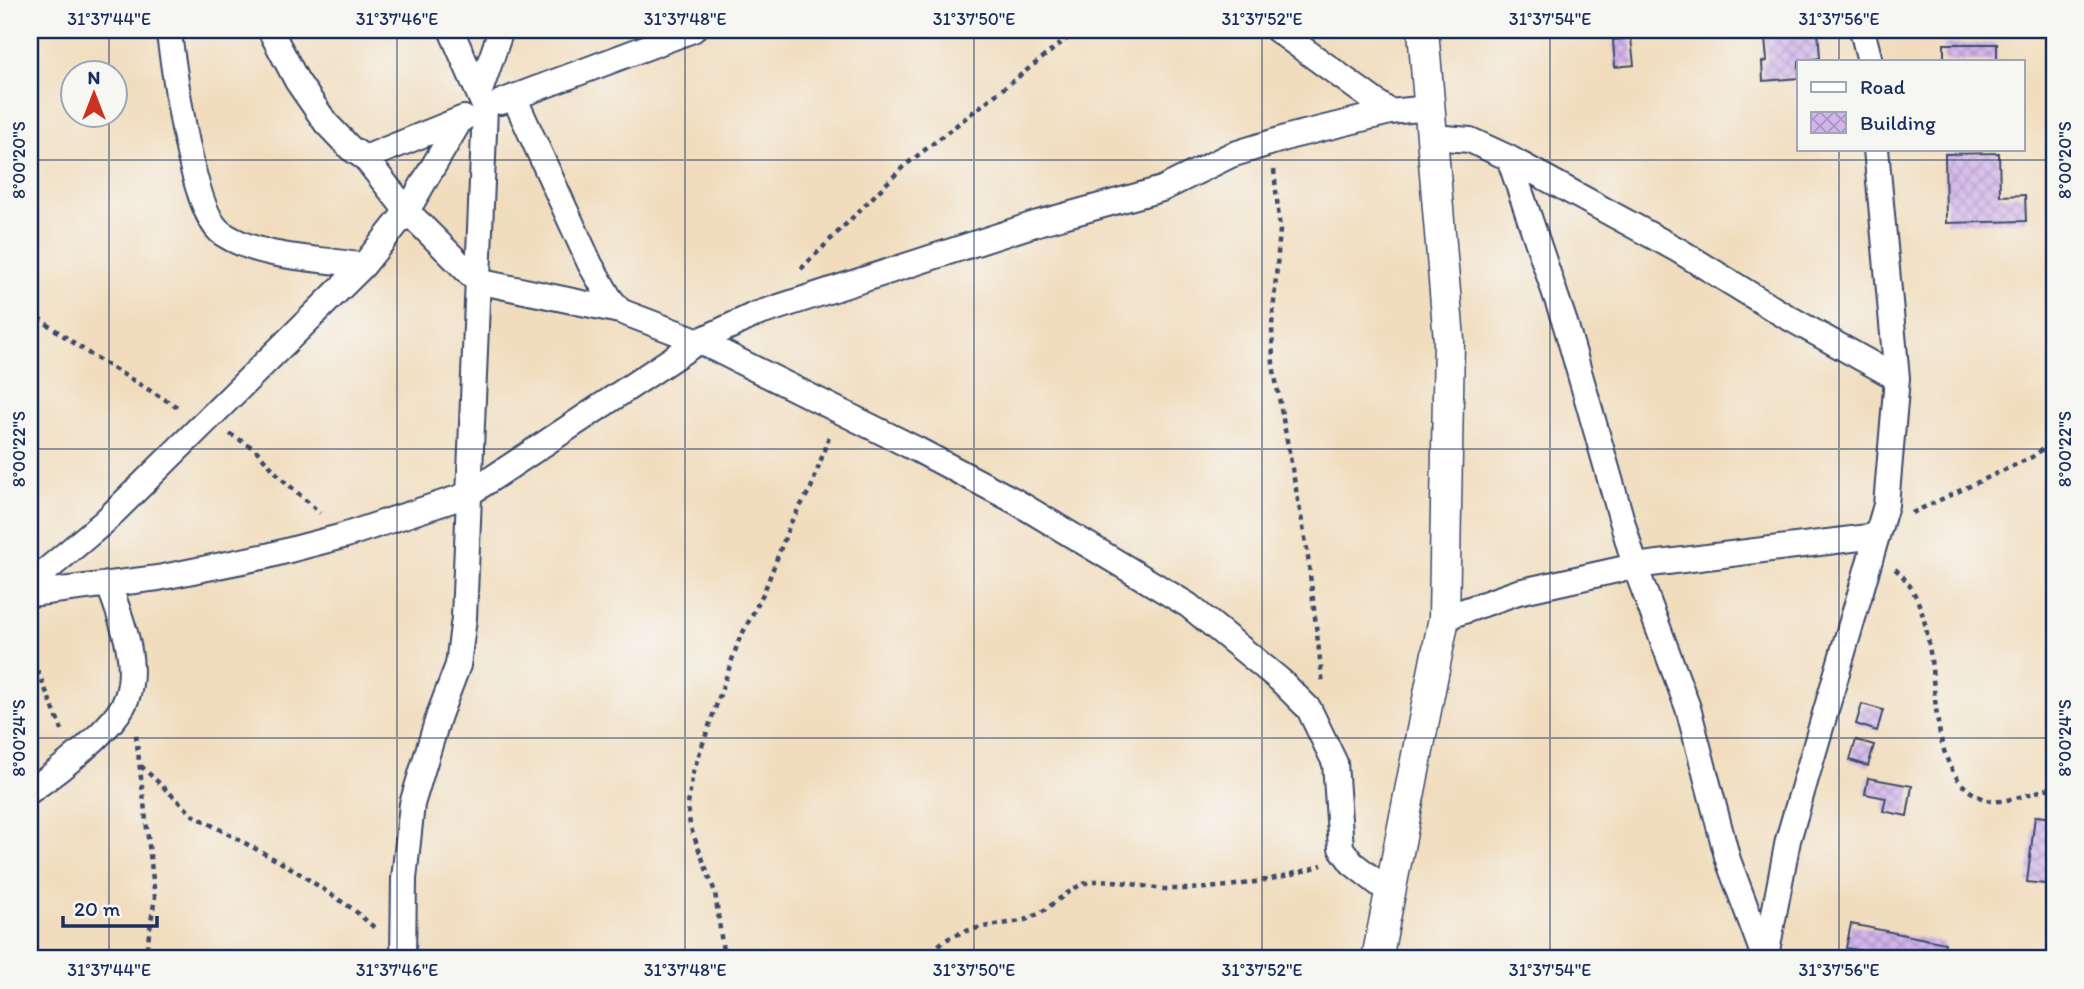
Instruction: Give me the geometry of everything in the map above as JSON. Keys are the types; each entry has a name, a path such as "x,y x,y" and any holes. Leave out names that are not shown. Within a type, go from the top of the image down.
{"street":[{"path":"270,30 297,81 326,123 350,148 365,158 407,211 477,281 620,310 699,341 1015,501 1188,605 1280,680 1309,709 1332,752 1338,830 1345,857 1388,891"},
{"path":"452,30 482,101"},
{"path":"403,956 404,878 412,804 458,665 464,618 482,101 501,30"},
{"path":"365,158 461,119 482,101 514,97 693,30"},
{"path":"1277,30 1390,112 1431,122 1510,158 1678,250 1783,314 1897,378"},
{"path":"1377,959 1388,891 1444,618 1449,340 1423,30"},
{"path":"1862,30 1870,60"},
{"path":"169,35 195,174 202,201 216,229 235,241 276,254 363,266"},
{"path":"514,97 590,264 608,297 620,310"},
{"path":"30,594 109,585 267,556 343,536 467,495 699,341 754,315 1038,223 1162,189 1231,155 1390,112"},
{"path":"30,584 104,522 205,426 363,266 407,211 461,119"},
{"path":"1766,957 1788,839 1887,492 1897,378 1876,150"},
{"path":"1510,158 1566,326 1635,566 1688,708 1728,860 1766,957"},
{"path":"1444,618 1518,592 1635,566 1874,543"},
{"path":"30,791 75,756 121,710 129,687 128,646 109,585"}],"path":[{"path":"794,276 903,167 1078,30"},
{"path":"1271,143 1280,217 1272,325 1273,365 1307,549 1324,690"},
{"path":"30,312 91,355 205,426 243,439 343,536"},
{"path":"724,959 721,917 715,892 690,827 688,805 693,772 739,640 764,592 791,522 811,488 836,410"},
{"path":"2054,442 2032,457 1922,507 1874,543 1900,573 1919,606 1933,659 1941,743 1953,774 1966,789 1994,802 2054,787"},
{"path":"30,652 75,756"},
{"path":"129,687 141,766 155,897 145,959"},
{"path":"141,766 193,814 270,855 329,892 403,956"},
{"path":"924,959 960,933 981,925 1029,918 1088,882 1108,881 1170,890 1233,884 1306,871 1345,857"}],"building":[{"path":"1756,30 1818,31 1820,58 1797,60 1797,78 1763,81 1762,62 1767,61 1765,39 1757,37"},
{"path":"1631,38 1634,65 1615,67 1613,40"},
{"path":"1944,44 1997,44 1997,60 1944,60"},
{"path":"1999,153 2000,196 2025,195 2026,221 1946,223 1945,154"},
{"path":"2054,679 2054,703 2052,703 2049,680"},
{"path":"1862,704 1883,710 1877,731 1856,724"},
{"path":"1856,740 1874,745 1868,766 1850,760"},
{"path":"1868,778 1912,786 1907,816 1883,811 1886,798 1865,794"},
{"path":"2035,816 2054,818 2054,885 2027,882"},
{"path":"1851,924 1945,943 1942,959 1902,959 1846,948"}]}
